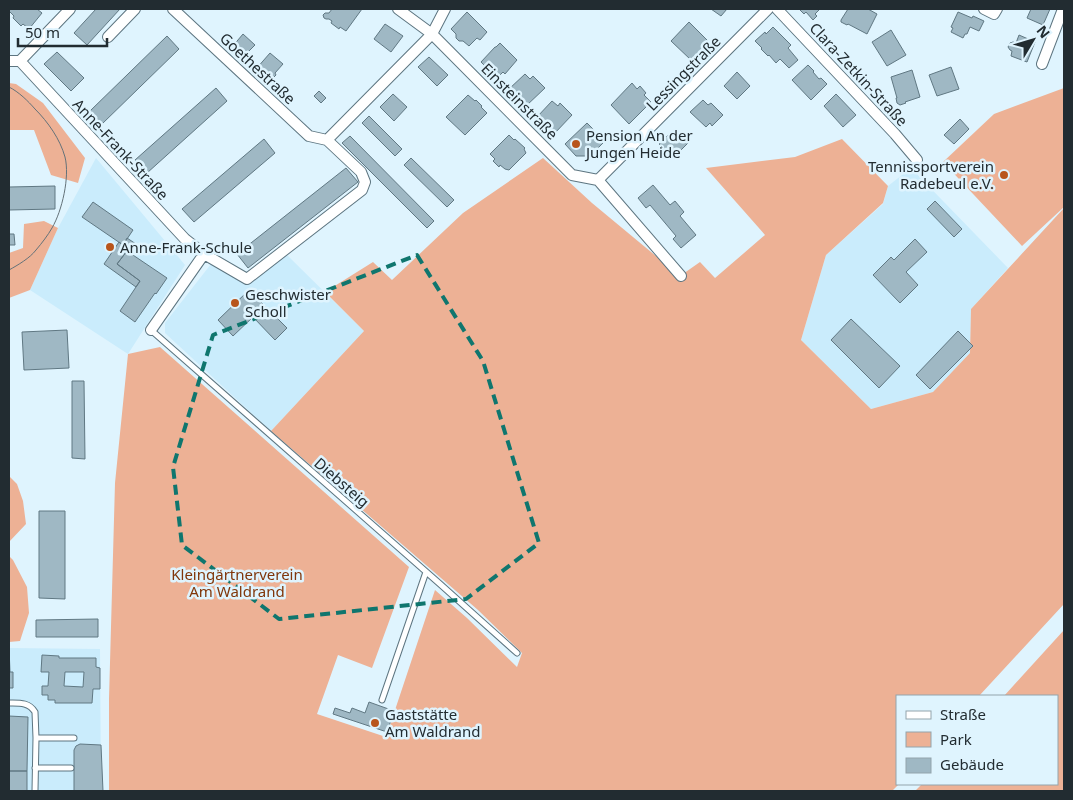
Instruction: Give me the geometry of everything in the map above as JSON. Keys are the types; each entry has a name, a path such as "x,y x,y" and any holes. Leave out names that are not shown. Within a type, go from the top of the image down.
{"street":[{"path":"9,61 20,61 70,9"},
{"path":"108,37 135,9"},
{"name":"Goethestraße","path":"173,9 309,136 327,140 361,172 365,182 362,190"},
{"name":"Einsteinstraße","path":"398,9 432,34 572,175 598,180"},
{"path":"327,140 432,34 445,9"},
{"name":"Lessingstraße","path":"598,180 768,9"},
{"name":"Clara-Zetkin-Straße","path":"777,9 918,160"},
{"path":"984,9 994,14 997,9"},
{"path":"1042,64 1063,9"},
{"name":"Anne-Frank-Straße","path":"20,61 185,240 204,254 248,279 362,190"},
{"path":"598,180 681,276"},
{"path":"151,330 204,254"}],"lane":[{"name":"Diebsteig","path":"151,330 517,652"},
{"path":"382,700 426,572"},
{"path":"9,703 24,704 33,708 35,712 35,791"},
{"path":"36,738 74,738"},
{"path":"35,768 71,768"}],"highlighted area":[{"path":"417,255 483,361 539,543 466,599 279,619 182,545 173,467 213,335"}],"shaded area":[{"name":"Anne-Frank-Schule","path":"96,158 185,265 128,354 30,290 58,228"},
{"path":"911,168 1008,268 971,309 970,353 933,392 871,409 801,340 826,255 883,204 888,186"},
{"path":"287,255 364,331 271,431 165,333 165,323 211,264 246,283"},
{"path":"9,648 100,649 101,791 9,791"}],"green space":[{"path":"9,83 16,84 43,103 85,158 78,183 51,175 34,130 9,130"},
{"name":"Tennissportverein Radebeul e.V.","path":"1064,88 1064,207 1022,246 943,162 994,114"},
{"name":"Kleingärtnerverein Am Waldrand","path":"842,139 888,186 883,203 826,255 801,340 871,409 933,392 970,353 971,309 1064,208 1064,604 980,695 896,695 896,785 898,785 892,791 109,791 109,699 115,483 128,354 160,347 409,567 372,668 338,655 317,714 386,737 435,590 517,667 522,653 478,610 271,431 364,331 325,292 373,262 392,280 463,213 543,158 592,203 680,276 700,262 715,278 765,235 706,168 795,157"},
{"path":"44,221 58,228 30,290 9,298 9,253 23,248 24,224"},
{"path":"9,476 17,484 23,501 26,524 9,542"},
{"path":"9,556 27,587 29,613 20,641 9,642"},
{"path":"1064,630 1064,791 915,791 921,785 1058,785 1058,695 1005,695"}],"building":[{"path":"10,9 37,9 42,13 29,29 23,24 21,26 13,18 14,16 9,11"},
{"path":"96,9 120,9 87,45 74,33"},
{"path":"332,9 362,9 346,31 340,27 339,29 331,23 332,21 324,18 323,15 329,13"},
{"path":"711,9 727,9 721,16"},
{"path":"799,9 820,9 815,14 817,16 813,20 806,12 804,14"},
{"path":"848,9 868,9 877,14 867,34 841,22"},
{"path":"1031,9 1050,9 1043,25 1027,18"},
{"path":"467,12 487,32 480,40 477,38 469,46 463,41 459,41 451,29"},
{"path":"958,12 984,21 979,31 970,27 963,38 951,32 953,28 951,27"},
{"path":"689,22 709,42 691,60 671,41"},
{"path":"385,24 403,36 391,52 374,39"},
{"path":"773,27 791,45 788,48 798,60 789,68 780,59 776,63 755,41"},
{"path":"891,30 906,55 887,66 872,42"},
{"path":"243,34 255,45 243,57 232,47"},
{"path":"1019,35 1035,42 1027,62 1011,56 1012,51 1008,47 1010,43 1016,43"},
{"path":"167,36 179,49 102,124 90,111"},
{"path":"500,43 517,60 505,74 503,72 497,78 481,62"},
{"path":"57,52 84,78 71,91 44,64"},
{"path":"270,53 283,64 275,73 276,75 268,80 256,69"},
{"path":"429,57 448,75 437,86 418,67"},
{"path":"808,65 819,79 821,78 827,84 811,100 792,80"},
{"path":"951,67 959,89 937,96 929,75"},
{"path":"912,70 920,97 900,105 897,103 891,77"},
{"path":"737,72 750,86 737,99 724,86"},
{"path":"525,74 530,79 533,76 545,88 526,106 509,89"},
{"path":"632,83 637,89 640,86 646,93 644,95 651,102 629,124 611,105"},
{"path":"216,88 227,101 147,173 135,160"},
{"path":"319,91 326,98 321,103 314,96"},
{"path":"393,94 407,107 394,121 380,107"},
{"path":"836,94 856,115 843,127 824,106"},
{"path":"468,95 476,100 487,113 465,135 446,117"},
{"path":"703,100 708,105 711,103 723,115 712,126 710,123 706,127 690,112"},
{"path":"552,101 558,106 560,103 572,115 554,134 537,117"},
{"path":"369,116 402,149 395,156 362,123"},
{"path":"960,119 969,129 954,144 944,135"},
{"path":"587,123 598,134 596,136 603,143 590,156 576,156 565,144"},
{"path":"672,131 676,135 679,132 689,142 673,158 659,144"},
{"path":"509,135 525,148 526,153 509,170 500,165 499,167 493,161 495,159 490,154"},
{"path":"350,136 434,221 427,228 342,143"},
{"path":"264,139 275,153 194,222 182,209"},
{"path":"411,158 454,200 447,207 404,165"},
{"path":"346,168 358,182 248,268 237,254"},
{"path":"653,185 670,205 675,201 684,212 680,216 696,235 681,248 673,239 676,236 650,205 646,208 638,198"},
{"path":"55,186 55,209 9,210 9,187"},
{"path":"935,201 962,229 954,237 927,209"},
{"path":"93,202 133,230 123,245 82,217"},
{"path":"9,234 14,234 15,245 9,245"},
{"path":"127,238 136,244 130,253 127,251 117,264 140,281 136,287 104,264 119,242 123,245"},
{"path":"915,239 927,252 906,272 918,285 900,303 873,275 891,257 894,260"},
{"path":"127,251 167,278 135,322 120,311 140,281 117,264"},
{"path":"249,290 287,328 275,340 253,317 233,336 218,320"},
{"path":"851,319 900,366 879,388 831,340"},
{"path":"67,330 69,368 24,370 22,332"},
{"path":"958,331 973,346 930,389 916,375"},
{"path":"72,381 84,381 85,459 72,458"},
{"path":"39,511 65,511 65,599 39,598"},
{"path":"98,619 98,637 36,637 36,620"},
{"path":"9,648 10,672 13,672 13,688 9,688"},
{"path":"42,655 59,656 59,658 96,658 96,667 100,668 100,689 93,689 92,703 55,703 55,700 48,700 48,695 42,695 42,686 48,686 49,672 41,672","holes":["65,672 84,672 83,687 64,686"]},
{"name":"Gaststätte Am Waldrand","path":"369,702 394,711 387,732 333,714 335,708 350,713 352,708 365,713"},
{"path":"9,716 28,717 27,771 9,771"},
{"path":"80,744 101,745 103,791 74,791 74,750"},
{"path":"9,771 27,771 27,791 9,791"}],"tram line":[{"path":"9,87 20,94 53,131 65,157 66,165 66,184 56,221 31,256 9,270"}],"place":[{"name":"Pension An der Jungen Heide","path":"576,144"},
{"name":"Tennissportverein Radebeul e.V.","path":"1004,175"},
{"name":"Anne-Frank-Schule","path":"110,247"},
{"name":"Geschwister Scholl","path":"235,303"},
{"name":"Gaststätte Am Waldrand","path":"375,723"}]}
